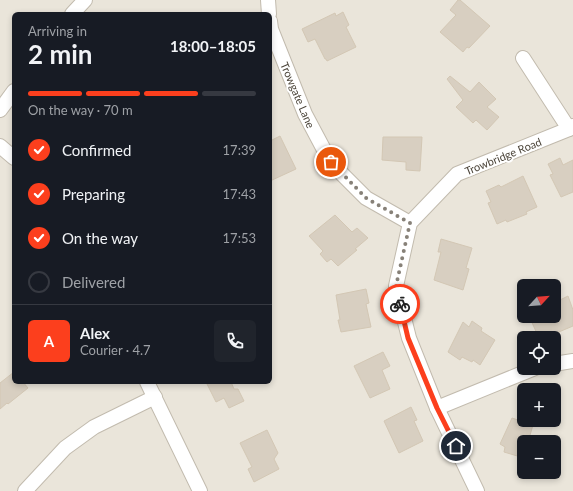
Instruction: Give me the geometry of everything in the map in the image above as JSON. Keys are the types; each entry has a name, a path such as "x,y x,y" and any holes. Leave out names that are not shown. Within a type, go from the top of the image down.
{"street":[{"path":"74,12 85,0"},
{"path":"268,0 269,12"},
{"name":"Trowgate Lane","path":"272,32 304,114 331,162 366,198 410,223"},
{"name":"Trowbridge Road","path":"410,223 457,174 571,128 523,58"},
{"path":"0,110 12,94"},
{"path":"0,146 12,156"},
{"path":"410,223 396,286 408,338 437,408 477,491"},
{"path":"561,363 573,361"},
{"path":"437,408 518,375"},
{"path":"148,384 200,491"},
{"path":"25,491 65,448 94,428 155,398"}],"shaded area":[{"path":"0,0 573,0 573,491 0,491"}],"building":[{"path":"458,0 460,0 490,26 469,48 467,47 463,52 440,32 456,15 450,10"},
{"path":"343,12 349,25 346,27 356,47 327,61 315,39 308,42 302,29 335,13 336,16"},
{"path":"450,76 470,92 479,82 496,99 487,107 499,117 487,130 476,120 473,123 456,107 463,100 447,79"},
{"path":"280,136 296,169 272,180 272,140"},
{"path":"383,137 422,137 420,171 406,170 406,162 382,160"},
{"path":"560,158 563,165 573,160 573,192 561,197 550,175 553,174 548,164"},
{"path":"523,176 537,207 526,212 527,214 507,222 506,220 497,224 488,203 491,202 486,191 499,185 501,187"},
{"path":"335,215 352,232 357,228 368,238 355,249 357,250 338,266 331,259 327,262 320,254 323,251 309,236"},
{"path":"441,239 472,248 466,268 469,269 463,290 434,280 441,252 438,252"},
{"path":"366,289 369,303 366,304 371,327 341,332 338,320 340,320 336,295"},
{"path":"568,296 573,310 573,326 561,331 536,331 532,323 561,323 561,300"},
{"path":"472,321 482,328 481,331 495,340 480,365 473,360 472,362 462,357 460,360 448,352 463,322 469,327"},
{"path":"383,352 390,366 382,370 390,389 370,398 354,366"},
{"path":"12,374 12,384 25,384 28,388 0,409 0,383"},
{"path":"207,384 232,384 234,389 238,389 244,401 229,408 224,398 216,402"},
{"path":"411,407 417,420 414,421 423,441 399,453 384,421"},
{"path":"512,418 517,420 517,427 532,427 530,435 517,435 517,456 504,452 505,447 500,444"},
{"path":"267,430 278,453 274,459 279,469 254,482 248,469 252,467 240,443"}],"way so far":[{"path":"331,162 366,198 410,223 396,286 400,304"}],"route":[{"path":"400,304 408,338 437,408 456,446"}]}
